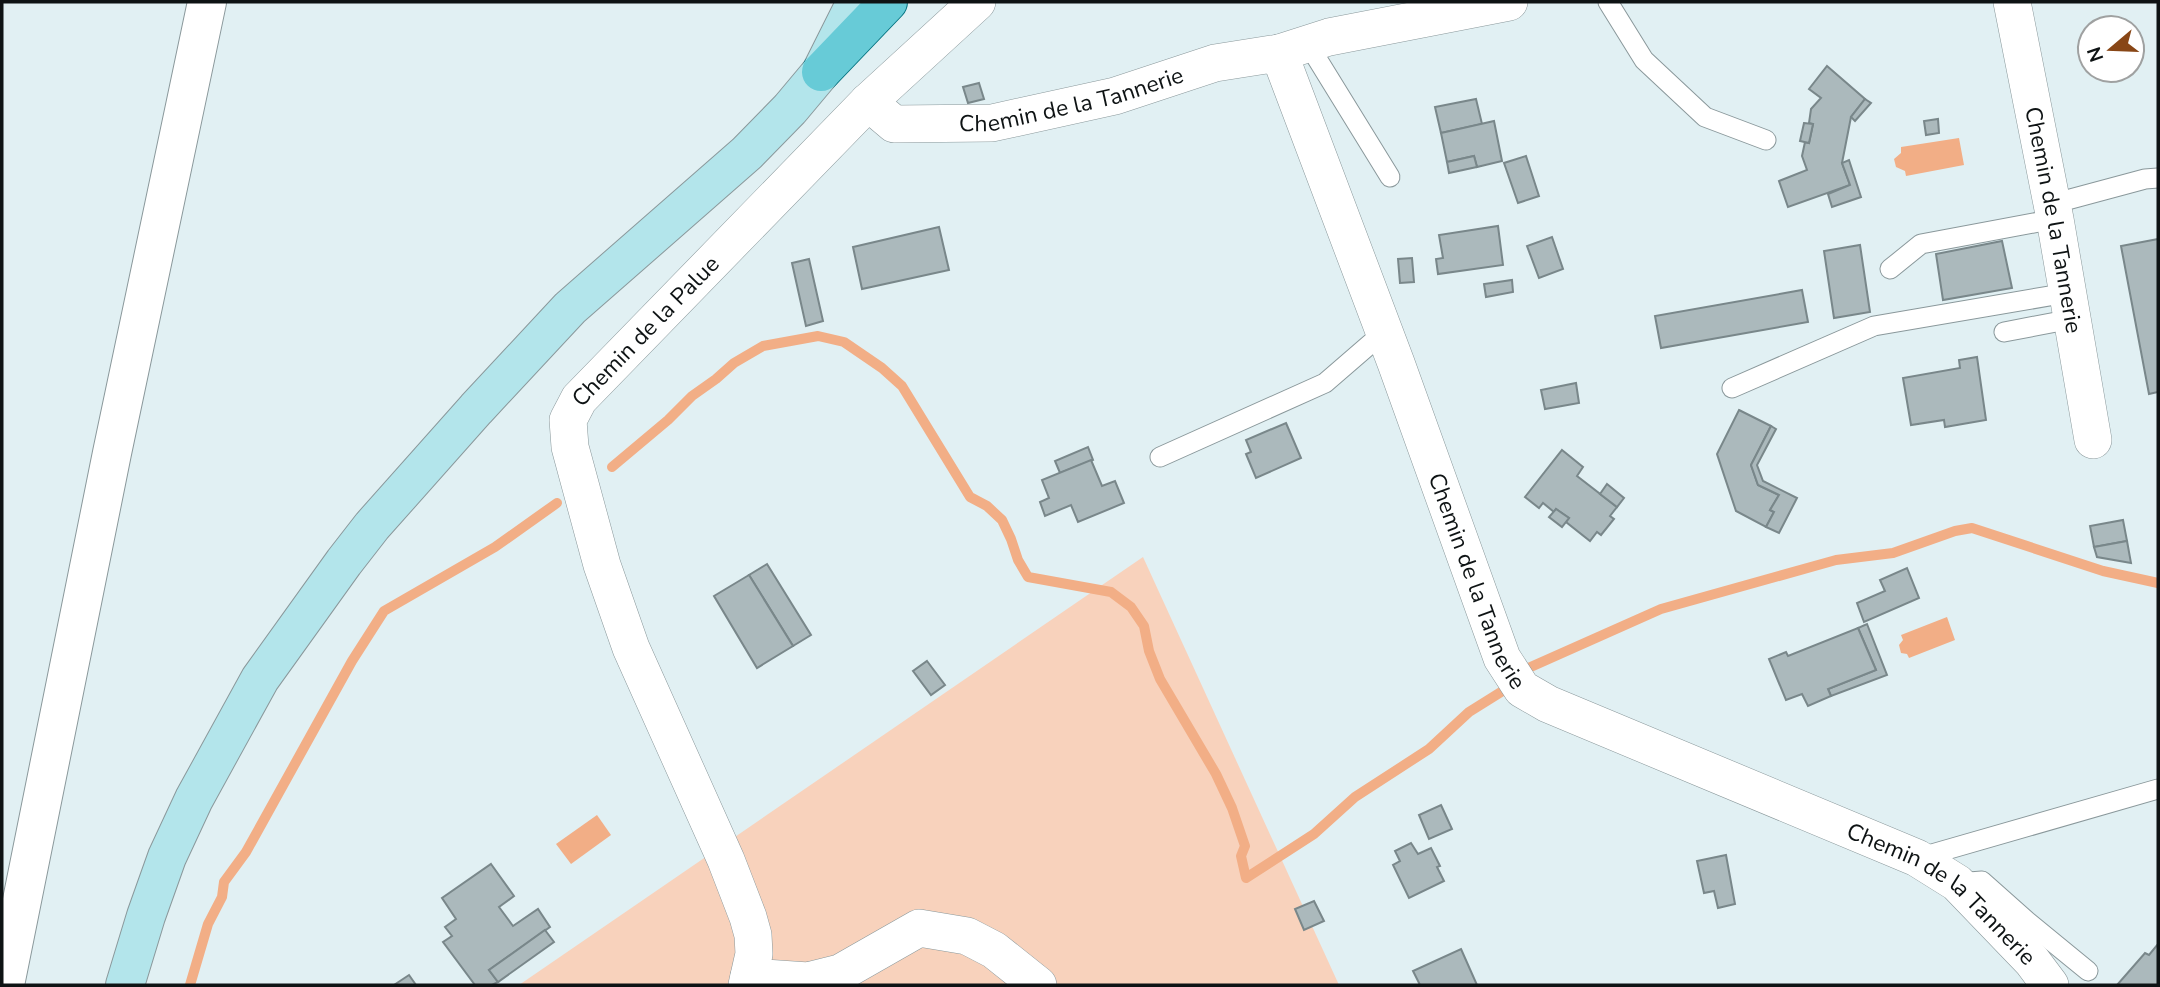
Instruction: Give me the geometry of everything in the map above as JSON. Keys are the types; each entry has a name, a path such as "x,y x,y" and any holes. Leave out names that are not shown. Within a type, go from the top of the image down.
{"main road":[{"path":"821,72 856,2"},
{"path":"125,985 167,857 194,799 260,678 344,562 372,526 475,409 570,307 747,153 888,2"}],"street":[{"path":"5,985 112,453 207,2"},
{"name":"Chemin de la Palue","path":"748,981 754,954 748,917 726,860 631,648 602,565 583,499 570,447 568,420 579,399 868,102 977,2"},
{"name":"Chemin de la Tannerie","path":"868,102 894,124 992,123 1115,96 1215,63 1294,49 1329,37 1509,2"},
{"name":"Chemin de la Tannerie","path":"2012,2 2053,212 2093,440"},
{"name":"Chemin de la Tannerie","path":"1294,49 1384,332 1502,658 1522,689 1548,704 1917,859 1956,883 2032,961 2050,985"},
{"path":"748,981 808,981 841,973 919,928 967,936 995,950 1038,985"}],"lane":[{"path":"1608,2 1644,60 1705,117 1766,140"},
{"path":"1294,49 1390,177"},
{"path":"1890,269 1921,244 2053,212 2145,179 2158,178"},
{"path":"2004,331 2070,306"},
{"path":"1732,388 1874,326 2070,306"},
{"path":"1160,457 1325,383 1384,332"},
{"path":"1917,859 2158,789"},
{"path":"1956,883 1982,881 2088,971"}],"shaded area":[{"path":"1959,138 1964,165 1906,176 1905,171 1896,167 1894,159 1901,153 1901,147"},
{"path":"1143,557 1339,985 519,985"},
{"path":"1947,617 1955,640 1909,658 1907,654 1901,653 1901,635"},
{"path":"597,815 611,835 571,864 556,844"}],"building":[{"path":"1827,66 1865,99 1851,117 1842,163 1850,185 1788,207 1779,181 1807,170 1802,156 1805,142 1809,143 1813,124 1809,123 1811,109 1821,98 1809,89"},
{"path":"979,83 984,99 968,103 963,87"},
{"path":"1476,99 1482,124 1441,133 1435,107"},
{"path":"1865,99 1871,103 1855,121 1851,117"},
{"path":"1938,119 1939,133 1926,135 1924,121"},
{"path":"1494,121 1502,161 1477,167 1474,156 1447,162 1441,133"},
{"path":"1804,123 1813,124 1809,143 1800,141"},
{"path":"1474,156 1477,167 1449,173 1447,162"},
{"path":"1526,156 1539,196 1518,203 1504,163"},
{"path":"1849,160 1861,197 1832,207 1828,194 1850,185 1842,163"},
{"path":"1498,226 1503,265 1438,274 1436,259 1443,258 1439,235"},
{"path":"939,227 949,270 862,289 853,247"},
{"path":"1552,237 1563,269 1539,278 1527,246"},
{"path":"2158,239 2158,392 2149,394 2121,246"},
{"path":"2002,241 2012,288 1943,300 1936,254"},
{"path":"1860,245 1870,312 1834,318 1824,251"},
{"path":"1412,258 1414,282 1400,283 1398,259"},
{"path":"809,259 823,321 806,326 792,263"},
{"path":"1512,280 1513,292 1486,297 1484,284"},
{"path":"1802,290 1808,322 1661,348 1655,316"},
{"path":"1977,357 1986,420 1945,427 1944,420 1911,425 1903,378 1960,368 1959,360"},
{"path":"1576,383 1579,403 1545,409 1541,390"},
{"path":"1739,410 1771,426 1751,465 1758,485 1779,495 1770,510 1774,512 1766,527 1736,511 1717,454"},
{"path":"1286,423 1301,458 1256,478 1246,454 1251,452 1246,440"},
{"path":"1771,426 1776,429 1757,465 1763,481 1797,498 1779,533 1766,527 1774,512 1770,510 1779,495 1758,485 1751,465"},
{"path":"1088,447 1093,460 1060,473 1055,461"},
{"path":"1562,450 1583,467 1577,476 1617,507 1610,516 1614,519 1601,535 1597,532 1590,541 1566,522 1569,518 1556,509 1554,512 1543,503 1539,508 1525,497"},
{"path":"1091,460 1102,486 1115,481 1124,503 1078,522 1071,505 1045,516 1040,502 1049,498 1042,480"},
{"path":"1607,484 1624,498 1617,507 1600,494"},
{"path":"1556,509 1569,518 1562,527 1549,517"},
{"path":"2123,520 2127,541 2094,547 2090,526"},
{"path":"2127,541 2131,563 2097,557 2094,547"},
{"path":"767,564 811,635 793,646 749,575"},
{"path":"1907,568 1919,598 1864,622 1857,603 1885,591 1880,580"},
{"path":"749,575 793,646 757,668 714,596"},
{"path":"1867,624 1887,675 1831,696 1828,689 1876,670 1858,628"},
{"path":"1858,628 1876,670 1828,689 1831,696 1808,706 1802,694 1786,700 1769,659 1786,652 1788,656"},
{"path":"927,661 945,685 931,695 913,671"},
{"path":"1441,805 1452,829 1429,839 1419,815"},
{"path":"1411,843 1418,854 1431,848 1444,881 1409,898 1393,865 1400,861 1395,851"},
{"path":"1726,855 1735,904 1718,908 1714,891 1704,893 1697,861"},
{"path":"491,864 514,896 499,907 513,926 538,909 550,927 489,970 498,982 492,985 475,985 443,942 452,936 445,927 456,919 442,898"},
{"path":"1314,901 1324,921 1304,930 1295,909"},
{"path":"545,930 554,942 498,982 489,970"},
{"path":"2158,944 2158,985 2117,985 2145,953 2149,955"},
{"path":"1461,949 1477,985 1420,985 1413,971"},
{"path":"409,975 416,985 394,985"}],"waterway":[{"path":"612,467 692,396 734,363 763,346 818,336 844,342 882,368 902,386 970,497 987,506 1002,520 1028,577 1111,592 1131,607 1144,626 1149,651 1160,679 1216,774 1232,808 1245,846 1241,856 1246,878 1314,834 1355,797 1429,749 1469,712 1509,687"},
{"path":"190,985 208,924 222,897 224,882 246,852 352,661 384,611 495,547 557,503"},
{"path":"1524,670 1661,609 1836,560 1893,553 1955,531 1972,528 2103,571 2158,583"}]}
